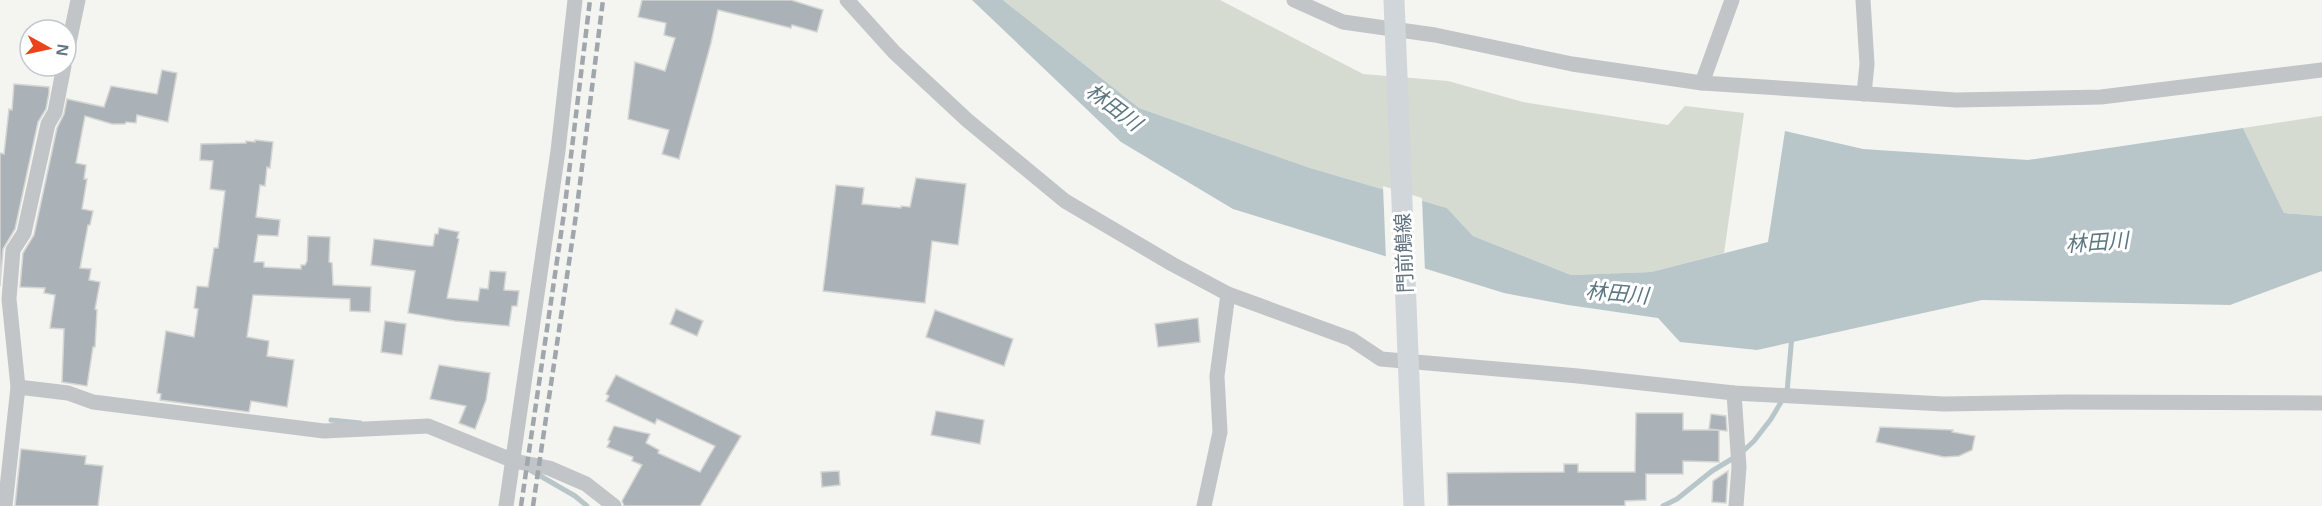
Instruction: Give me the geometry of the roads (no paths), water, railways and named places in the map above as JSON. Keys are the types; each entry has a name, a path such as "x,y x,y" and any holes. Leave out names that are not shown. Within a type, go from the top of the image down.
{"main road":[{"name":"門前鵤線","path":"1394,0 1414,506"}],"street":[{"path":"74,18 78,0"},
{"path":"506,506 558,151 575,0"},
{"path":"847,0 894,52 967,120 1065,201 1228,294 1351,339 1381,359 1408,357 1734,393 1944,404 2322,403"},
{"path":"1293,0 1343,22 1395,36 1435,35 1572,64 1702,82 1864,94 1956,100 2101,97 2322,70"},
{"path":"1702,82 1732,0"},
{"path":"1863,0 1867,64 1864,94"},
{"path":"5,506 18,387 9,299 13,250 24,233 48,124 55,112 62,78"},
{"path":"1204,506 1220,432 1217,376 1228,294"},
{"path":"18,387 68,393 93,402 324,431 428,426 514,461 549,468 586,484 614,506"},
{"path":"1734,393 1738,467 1736,506"}],"water":[{"name":"林田川","path":"972,0 1003,0 1139,108 1310,168 1447,208 1473,236 1571,275 1651,272 1768,242 1785,131 1863,149 2028,160 2243,128 2284,213 2322,216 2322,271 2230,305 1982,300 1757,350 1680,342 1658,318 1504,293 1233,209 1121,142"}],"waterway":[{"path":"1663,506 1677,499 1712,471 1740,454 1754,441 1771,419 1787,392 1792,335"},
{"path":"331,420 360,423"},
{"path":"530,470 575,496 587,506"}],"railway":[{"path":"521,506 564,213 590,0"},
{"path":"533,506 576,215 603,0"}]}
